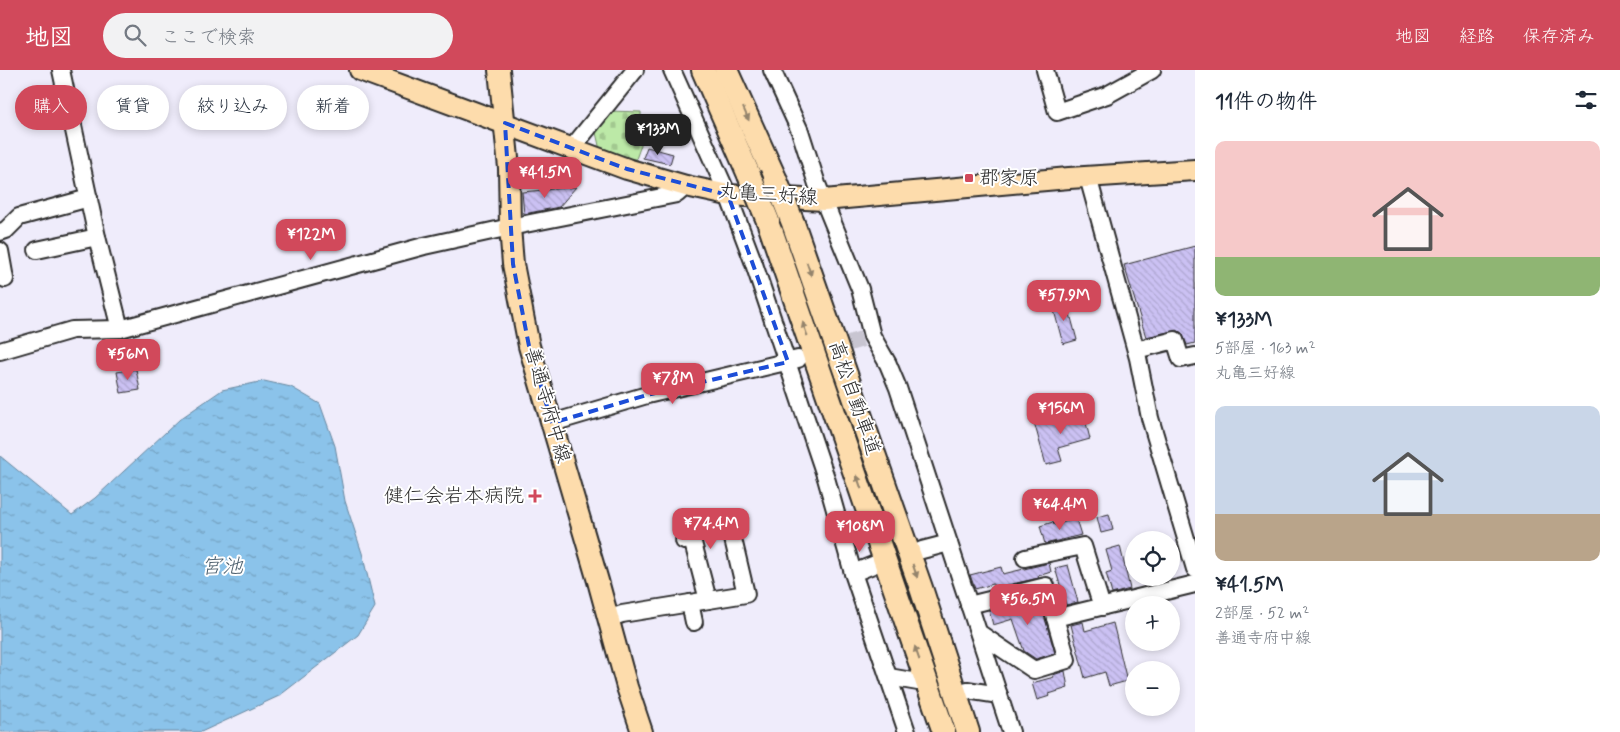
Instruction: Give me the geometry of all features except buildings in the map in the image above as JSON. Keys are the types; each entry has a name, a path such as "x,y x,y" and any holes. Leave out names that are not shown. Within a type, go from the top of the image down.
{"highway":[{"name":"高松自動車道","path":"703,70 768,220 944,732"},
{"name":"高松自動車道","path":"726,70 775,178 793,223 921,588 968,732"}],"main road":[{"name":"丸亀三好線","path":"360,70 627,169 686,186 728,195 824,200 1088,177 1195,170"},
{"name":"善通寺府中線","path":"499,70 509,168 513,264 523,320 642,732"}],"street":[{"path":"61,70 97,237 120,329"},
{"path":"572,148 635,70"},
{"path":"672,70 728,195 793,361 853,572 907,732"},
{"path":"772,70 800,131 824,200 860,289 867,338 888,364 898,388 1011,732"},
{"path":"1045,70 1057,112 1107,95 1152,70"},
{"path":"1088,177 1136,350 1150,418 1195,569"},
{"path":"0,351 72,330 120,329 424,246 677,194 686,186"},
{"path":"0,232 6,230 19,217 89,198"},
{"path":"37,250 97,237"},
{"path":"0,251 5,279"},
{"path":"1136,350 1175,340 1181,359 1195,356"},
{"path":"552,423 647,395 793,361"},
{"path":"608,619 622,614 746,594 729,522"},
{"path":"684,541 692,539 708,600"},
{"path":"922,550 949,543"},
{"path":"1025,558 1083,546 1102,607"},
{"path":"853,572 878,563"},
{"path":"1055,618 1195,584"},
{"path":"969,605 1046,586 1067,660 1034,670 979,633"},
{"path":"690,603 694,622"},
{"path":"889,677 918,682"},
{"path":"967,690 999,695"}],"highlighted area":[{"path":"505,123 627,169 728,195 788,362 647,395 552,423 529,346 513,264"}],"green space":[{"path":"609,111 641,112 641,145 636,159 638,160 637,164 600,150 595,128"}],"water":[{"name":"宮池","path":"264,381 291,387 320,404 335,446 345,501 362,553 375,607 358,635 279,696 201,732 0,732 0,456 72,515 95,498 180,419 222,390"}],"tunnel":[{"path":"826,350 862,339"}],"place":[{"name":"郡家原","path":"969,178"},
{"name":"健仁会岩本病院","path":"535,496"}]}
